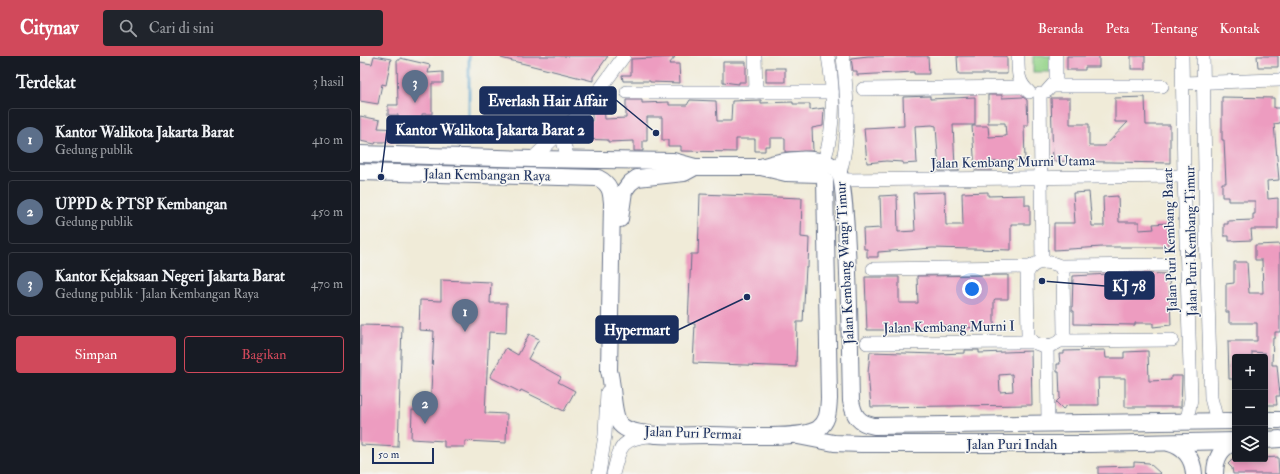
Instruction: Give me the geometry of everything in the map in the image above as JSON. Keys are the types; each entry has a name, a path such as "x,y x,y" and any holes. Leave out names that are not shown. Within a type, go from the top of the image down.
{"main road":[{"name":"Jalan Kembangan Raya","path":"360,154 532,160 568,159 673,161 696,167 761,167 786,173 822,168"},
{"path":"822,168 833,165 841,176"},
{"name":"Jalan Kembangan Raya","path":"612,269 616,259 622,199 624,191 630,183 637,178 684,173 696,167"},
{"name":"Jalan Kembang Wangi Timur","path":"790,435 813,431 823,424 828,415 828,311 825,180 822,168"},
{"name":"Jalan Kembangan Raya","path":"360,172 590,177 605,181 610,187"},
{"name":"Jalan Kembang Wangi Timur","path":"841,176 848,294 851,401 854,414 859,421"},
{"name":"Jalan Puri Permai","path":"610,187 612,203 612,269 609,371 612,380 618,422 628,429 658,435 790,435"},
{"path":"828,311 848,294"},
{"path":"1268,420 1280,420"},
{"name":"Jalan Puri Indah","path":"859,421 874,426 1229,421"},
{"name":"Jalan Puri Indah","path":"790,435 831,442 861,444 1060,444 1232,441"},
{"path":"1268,440 1280,439"},
{"path":"1167,442 1184,450 1192,462 1194,474"},
{"path":"1215,474 1217,458 1221,451 1232,443"}],"street":[{"name":"Jalan Kembangan Raya","path":"532,160 566,129 588,106 624,56"},
{"path":"755,56 756,92"},
{"path":"822,168 831,137 832,92 828,56"},
{"name":"Jalan Kembang Wangi Timur","path":"841,176 847,138 847,99 843,56"},
{"path":"1018,56 1020,81 1023,87 1030,92 1040,94 1047,92 1053,86 1057,76 1056,56"},
{"name":"Jalan Puri Kembang Barat","path":"1182,56 1191,398 1188,416 1183,422"},
{"name":"Jalan Puri Kembang Timur","path":"1203,56 1211,398 1216,417 1229,421"},
{"path":"1182,82 1280,80"},
{"path":"1053,86 1162,86"},
{"path":"863,89 1023,87"},
{"path":"627,92 832,92"},
{"path":"1040,94 1042,262"},
{"name":"Jalan Kembangan Raya","path":"566,129 563,141 568,159"},
{"name":"Jalan Kembang Murni Utama","path":"841,176 1041,178 1184,176"},
{"path":"1031,342 1028,336 1026,274 1029,267 1034,263 1053,263 1060,266 1165,265"},
{"path":"1060,266 1063,272 1064,336 1062,341"},
{"path":"873,269 1029,267"},
{"path":"1048,423 1047,345 1062,341 1172,340"},
{"name":"Jalan Kembang Murni I","path":"867,343 1031,342 1047,345"},
{"path":"599,474 605,435 609,371"},
{"path":"613,474 618,452 622,444 633,438 658,435"}],"green space":[{"path":"1033,56 1051,56 1051,72 1033,72"}],"building":[{"path":"374,56 391,59 386,85 382,84 378,104 360,101 360,62 372,64"},
{"path":"501,56 608,56 593,77 593,81 501,58"},
{"path":"868,56 928,56 929,74 914,74 914,72 857,75 857,71 853,71 851,58"},
{"path":"957,56 1007,56 1007,74 958,74"},
{"path":"1067,56 1099,56 1099,67 1085,67 1085,70 1067,70"},
{"path":"1131,56 1145,56 1145,69 1131,69"},
{"path":"1257,56 1278,56 1278,67 1258,67"},
{"path":"675,57 669,64 679,64 680,83 623,81 622,75 631,75 631,59"},
{"path":"400,58 430,65 428,73 443,72 443,83 432,83 432,114 422,114 422,127 398,127 398,115 388,115 388,105 398,105 397,60 400,60"},
{"path":"723,62 746,62 746,82 739,82 739,84 723,82"},
{"path":"766,68 785,68 785,82 766,82"},
{"path":"988,95 1002,95 1002,98 1023,97 1027,100 1028,125 1024,125 1025,160 992,162 992,170 975,170 972,126 988,126 989,137 1006,136 1005,123 988,123"},
{"path":"930,96 930,99 975,97 975,125 953,125 955,167 959,167 959,171 939,171 936,126 932,125 915,126 917,163 903,164 903,162 886,161 867,163 864,128 904,126 903,97"},
{"path":"1145,97 1146,125 1170,125 1170,163 1053,161 1051,98 1070,98 1070,124 1089,124 1089,146 1105,146 1128,122 1115,122 1115,98"},
{"path":"1222,97 1274,98 1274,108 1280,108 1280,123 1274,124 1279,180 1267,181 1268,199 1278,198 1278,229 1251,229 1252,240 1229,241 1229,236 1224,236 1224,224 1228,224 1228,221 1253,220 1253,214 1255,214 1255,201 1228,201 1228,197 1222,197 1222,183 1226,183 1224,140 1222,140"},
{"path":"626,100 642,100 642,103 669,102 669,105 687,105 690,100 716,101 717,121 731,121 732,101 761,100 761,103 793,102 793,104 810,104 810,110 824,108 823,126 812,128 813,151 785,152 785,138 770,138 770,146 765,146 765,151 755,151 755,139 736,139 736,152 681,151 681,146 668,146 668,140 662,140 662,117 647,117 647,141 643,141 643,151 634,151 634,141 608,142 608,140 580,139 580,124 584,121 592,121 592,113 598,106 604,106 605,119 626,118"},
{"path":"360,116 380,120 378,128 400,129 399,142 376,142 375,144 360,141"},
{"path":"945,192 946,225 963,225 962,193 988,192 988,196 1025,195 1025,205 1030,205 1030,224 1011,224 1011,250 933,248 878,252 878,257 867,257 867,249 864,249 863,229 881,228 880,196 897,195 898,232 915,231 913,193"},
{"path":"1089,192 1092,226 1104,226 1103,197 1118,196 1119,222 1139,222 1139,230 1154,229 1153,224 1168,223 1169,247 1102,247 1054,250 1054,223 1075,223 1073,193"},
{"path":"700,194 802,198 801,237 809,238 808,267 806,267 803,322 797,322 796,367 693,363 695,324 688,323 691,254 698,254"},
{"path":"1280,244 1280,332 1275,332 1275,338 1273,338 1272,365 1277,365 1280,396 1276,396 1277,405 1268,405 1268,354 1252,352 1252,354 1232,354 1232,379 1229,379 1228,341 1257,341 1257,323 1229,323 1229,312 1226,312 1226,284 1234,283 1234,262 1247,262 1249,293 1263,293 1262,260 1255,260 1255,245"},
{"path":"1127,273 1169,274 1171,325 1153,327 1153,323 1135,323 1135,325 1074,324 1074,311 1072,311 1073,276"},
{"path":"1008,275 1008,299 994,300 994,329 933,325 933,328 901,329 901,327 887,327 887,330 867,330 865,277 899,277 899,303 918,303 917,276"},
{"path":"441,280 491,282 490,303 507,303 506,333 489,332 485,413 507,414 506,443 465,441 465,447 444,447 444,441 411,439 412,410 430,411 434,331 419,330 420,300 441,301"},
{"path":"361,325 402,326 398,447 360,445"},
{"path":"529,334 539,339 528,359 561,377 558,382 575,391 564,411 490,377 506,348 518,355"},
{"path":"965,350 979,350 979,353 1031,351 1032,405 871,407 868,373 870,352 937,354 965,353","holes":["1012,374 1013,391 1000,392 999,375"]},
{"path":"1105,350 1106,358 1124,358 1124,352 1148,351 1149,381 1171,380 1171,376 1182,376 1181,407 1125,407 1125,378 1098,378 1099,405 1068,405 1063,409 1056,402 1060,398 1059,372 1057,372 1057,364 1060,364 1059,354 1064,354 1064,351"},
{"path":"1278,457 1279,474 1233,474 1232,468 1228,464 1232,460 1232,462 1268,462 1268,458"},
{"path":"1134,462 1149,463 1161,474 1098,474 1098,467 1134,466"}],"waterway":[{"path":"469,56 469,146"}],"place":[{"name":"Kantor Kejaksaan Negeri Jakarta Barat","path":"415,103"},
{"name":"Everlash Hair Affair","path":"656,133"},
{"name":"Kantor Walikota Jakarta Barat 2","path":"381,177"},
{"name":"KJ 78","path":"1042,281"},
{"name":"Hypermart","path":"747,297"},
{"name":"Kantor Walikota Jakarta Barat","path":"465,332"},
{"name":"UPPD & PTSP Kembangan","path":"425,424"}]}
